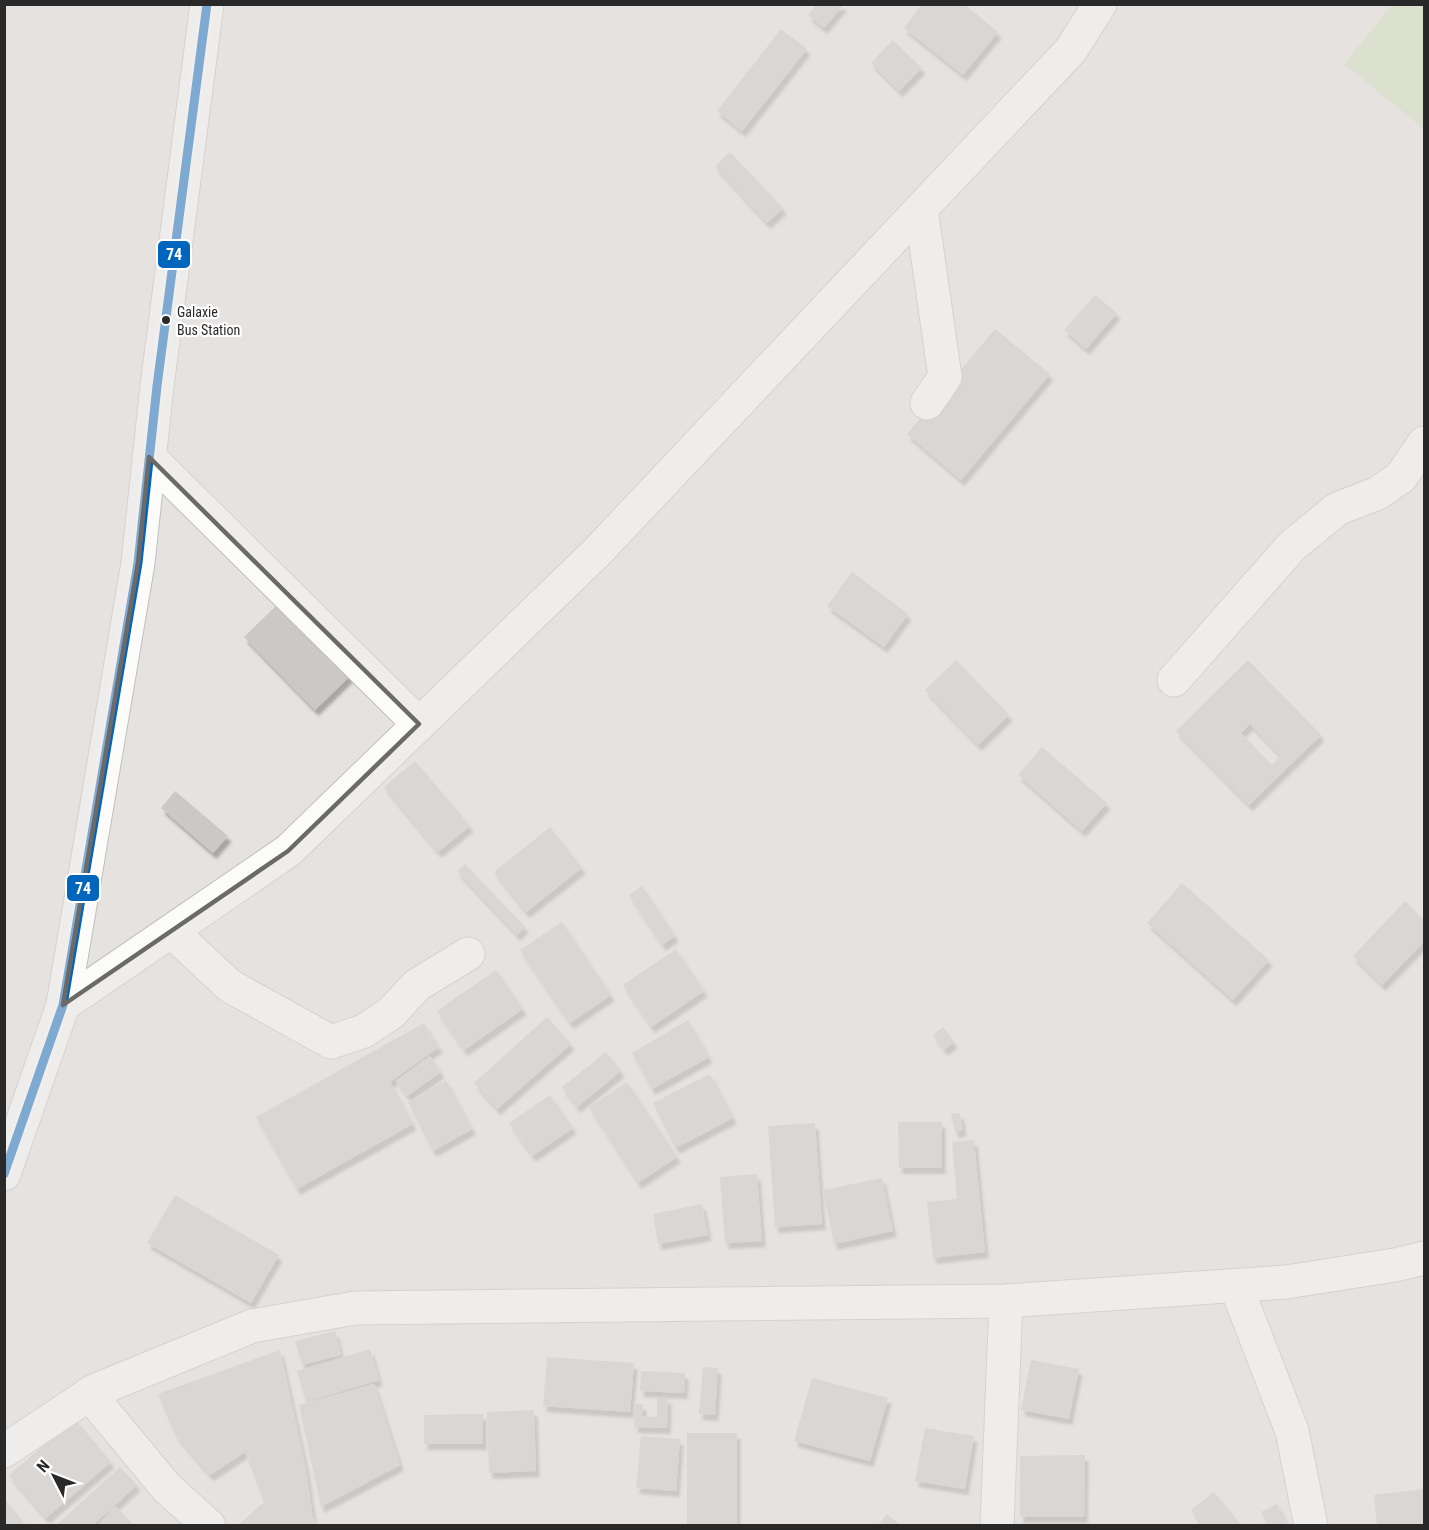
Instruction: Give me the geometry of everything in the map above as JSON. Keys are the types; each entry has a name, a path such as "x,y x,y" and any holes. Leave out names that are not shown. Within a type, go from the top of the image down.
{"street":[{"path":"4,1174 63,1005 91,829 138,563 149,457 207,4"},
{"path":"63,1005 288,851 597,552 1071,50 1100,4"},
{"path":"921,209 945,377 927,403"},
{"path":"1174,680 1292,546 1337,509 1378,493 1401,477 1425,443"},
{"path":"149,457 419,724"},
{"path":"171,932 230,986 331,1042 363,1031 391,1013 417,985 468,954"},
{"path":"4,1451 89,1394 252,1326 355,1308 1006,1301 1308,1279 1425,1258"},
{"path":"1236,1286 1292,1431 1311,1526"},
{"path":"997,1526 1006,1301"},
{"path":"89,1394 167,1488 209,1526"}],"highlighted area":[{"path":"149,457 419,724 288,851 63,1005 91,829 138,563"}],"green space":[{"path":"1392,5 1424,5 1424,129 1344,64"}],"building":[{"path":"817,4 844,4 824,28 808,15"},
{"path":"922,4 964,4 998,32 963,75 904,28"},
{"path":"781,29 807,49 742,131 717,111"},
{"path":"893,40 922,68 899,91 871,63"},
{"path":"730,152 783,208 767,223 715,166"},
{"path":"1095,295 1117,313 1086,349 1064,330"},
{"path":"995,329 1050,374 961,480 907,434"},
{"path":"852,572 908,614 884,647 827,606"},
{"path":"282,600 353,673 315,710 244,637"},
{"path":"956,660 1009,715 978,745 925,690"},
{"path":"1248,660 1321,735 1249,805 1176,731","holes":["1250,724 1281,756 1272,765 1241,733"]},
{"path":"1042,747 1107,803 1082,831 1018,775"},
{"path":"415,761 470,826 438,852 384,787"},
{"path":"175,791 228,836 213,853 161,808"},
{"path":"550,827 582,868 526,912 494,872"},
{"path":"465,864 525,927 517,935 457,871"},
{"path":"1182,883 1269,960 1233,1000 1147,923"},
{"path":"642,886 675,936 662,945 629,895"},
{"path":"1405,901 1424,920 1424,942 1382,985 1353,956"},
{"path":"562,922 611,995 570,1023 520,950"},
{"path":"676,949 704,991 651,1027 623,985"},
{"path":"496,970 523,1009 464,1050 437,1011"},
{"path":"547,1017 571,1044 497,1109 474,1083"},
{"path":"688,1020 709,1057 652,1089 632,1053"},
{"path":"424,1023 439,1047 390,1082 413,1124 297,1189 256,1117"},
{"path":"943,1027 954,1042 944,1050 933,1035"},
{"path":"606,1052 621,1071 577,1107 562,1087"},
{"path":"430,1056 441,1072 407,1096 396,1081"},
{"path":"710,1074 733,1118 676,1148 653,1103"},
{"path":"446,1080 472,1129 433,1151 408,1102"},
{"path":"627,1082 677,1157 638,1183 589,1107"},
{"path":"550,1095 573,1128 532,1156 509,1123"},
{"path":"960,1113 963,1130 955,1132 951,1114"},
{"path":"898,1122 942,1122 942,1168 899,1168"},
{"path":"815,1123 822,1224 775,1227 768,1126"},
{"path":"974,1140 985,1252 933,1258 927,1202 957,1199 952,1142"},
{"path":"757,1174 762,1241 725,1243 720,1177"},
{"path":"882,1178 893,1231 834,1244 823,1190"},
{"path":"175,1195 279,1255 251,1303 147,1243"},
{"path":"702,1204 708,1235 658,1244 653,1214"},
{"path":"335,1331 341,1355 302,1365 295,1341"},
{"path":"370,1349 379,1380 306,1402 297,1371"},
{"path":"280,1350 306,1469 313,1518 319,1526 237,1526 264,1502 245,1452 210,1475 176,1436 158,1394"},
{"path":"547,1357 634,1363 630,1412 543,1406"},
{"path":"1031,1360 1079,1369 1069,1419 1021,1410"},
{"path":"703,1367 718,1368 715,1415 699,1414"},
{"path":"641,1371 685,1373 684,1393 640,1391"},
{"path":"812,1378 888,1398 870,1461 794,1441"},
{"path":"374,1384 400,1465 321,1507 299,1405"},
{"path":"657,1398 668,1398 667,1428 634,1427 635,1404 643,1404 642,1416 657,1417"},
{"path":"534,1410 536,1471 489,1473 487,1412"},
{"path":"483,1414 483,1444 424,1444 424,1415"},
{"path":"75,1419 111,1462 46,1518 9,1475"},
{"path":"925,1428 974,1436 965,1489 915,1481"},
{"path":"687,1433 737,1433 737,1526 687,1526"},
{"path":"641,1436 680,1439 676,1491 636,1488"},
{"path":"1085,1455 1084,1517 1020,1517 1020,1456"},
{"path":"120,1467 137,1485 92,1526 55,1526"},
{"path":"1424,1489 1424,1526 1377,1526 1374,1495"},
{"path":"1214,1492 1242,1526 1204,1526 1191,1510"},
{"path":"4,1498 26,1526 4,1526"},
{"path":"1277,1504 1288,1526 1268,1526 1261,1512"},
{"path":"115,1506 135,1526 97,1526"},
{"path":"887,1514 901,1526 877,1526"}],"transit line":[{"name":"74","path":"4,1174 63,1005 138,563 157,386 207,4"}],"place":[{"name":"Galaxie Bus Station","path":"166,320"}]}
